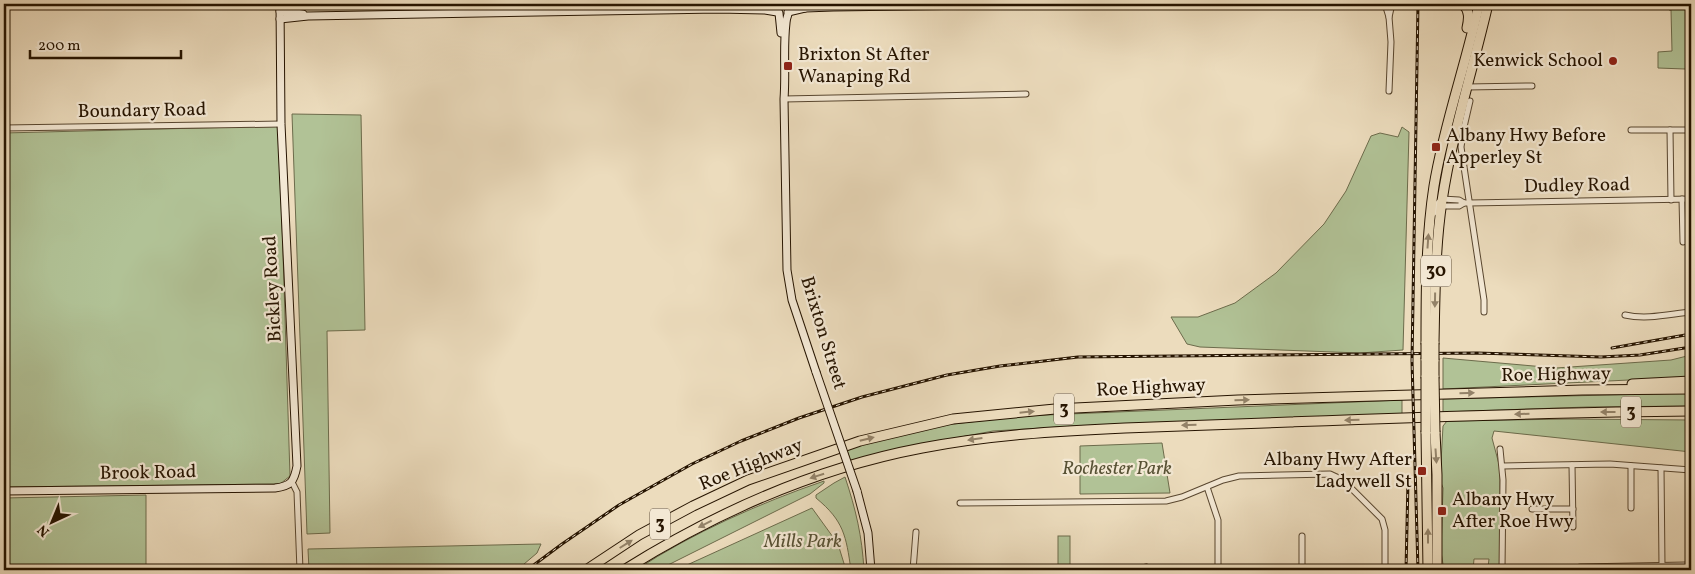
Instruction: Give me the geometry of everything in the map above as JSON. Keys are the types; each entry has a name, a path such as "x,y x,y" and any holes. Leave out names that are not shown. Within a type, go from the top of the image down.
{"highway":[{"path":"1463,4 1468,10 1469,17 1464,44 1466,52"},
{"path":"1430,343 1427,246 1434,187 1444,140 1479,4"},
{"name":"30","path":"1428,570 1431,432 1430,343 1440,203 1455,133 1488,4"},
{"path":"1582,390 1628,384 1691,381"},
{"name":"Roe Highway","path":"586,570 647,531 693,506 748,480 860,441 953,419 1055,409 1228,401 1582,390 1691,389"},
{"name":"Roe Highway","path":"624,570 704,524 784,488 866,461 921,448 978,439 1051,431 1246,423 1571,412 1691,411"},
{"name":"30","path":"1431,432 1437,475 1437,570"}],"main road":[{"path":"789,4 801,5 805,8"},
{"name":"Brixton Street","path":"789,4 790,8 786,21 784,99 787,270 792,300 857,491 868,533 872,570"},
{"path":"280,11 308,16 718,9 722,7 777,8 783,15 805,8 1057,4"},
{"name":"Brixton Street","path":"777,8 781,30 781,76 784,99"},
{"name":"Bickley Road","path":"280,11 281,124 297,466 292,482"},
{"name":"Brook Road","path":"4,491 275,488 285,487 292,482"}],"street":[{"path":"1385,4 1389,17 1391,42 1389,91"},
{"path":"1389,17 1392,4"},
{"path":"1467,86 1532,86"},
{"path":"784,99 1026,94"},
{"path":"1470,101 1461,147 1466,203 1484,300 1484,312"},
{"name":"Boundary Road","path":"4,128 281,124"},
{"path":"1631,130 1691,130"},
{"path":"1670,130 1671,200"},
{"path":"1429,224 1440,203 1434,187"},
{"path":"1682,199 1683,242"},
{"name":"Dudley Road","path":"1440,203 1459,200 1466,203 1691,199"},
{"path":"1626,316 1634,318 1691,312"},
{"path":"1500,448 1503,466 1502,570"},
{"path":"1572,465 1573,527"},
{"path":"1503,466 1631,466 1691,470"},
{"path":"1631,466 1631,508"},
{"path":"1662,468 1662,565"},
{"path":"960,503 1166,501 1243,475 1330,474 1343,480 1380,516 1385,527 1385,570"},
{"name":"Bickley Road","path":"292,482 297,492 300,570"},
{"path":"1207,487 1218,520 1218,570"},
{"path":"1532,508 1573,508"},
{"path":"913,570 916,532"},
{"path":"1302,536 1302,570"},
{"path":"1579,560 1581,569 1686,565"},
{"path":"1140,570 1146,567"}],"green space":[{"path":"1626,4 1691,4 1691,62 1685,69 1658,68 1658,52 1672,51 1671,10 1669,10 1669,6 1627,6"},
{"path":"292,114 361,115 365,330 327,331 330,533 307,534"},
{"path":"279,126 290,476 280,484 4,487 4,133"},
{"path":"1402,127 1409,132 1403,350 1360,353 1200,347 1187,344 1171,317 1198,317 1235,303 1276,273 1324,224 1346,191 1371,136 1380,133 1398,137"},
{"path":"1691,355 1691,377 1443,389 1443,358 1556,368 1671,360"},
{"path":"1691,393 1691,406 1587,407 1443,412 1443,399"},
{"path":"1402,400 1402,414 1075,426 993,431 923,444 851,462 846,447 944,425 1022,416"},
{"path":"1691,420 1691,452 1494,431 1492,438 1500,468 1500,567 1488,567 1489,559 1474,559 1473,570 1444,570 1441,552 1443,488 1440,480 1443,426 1447,421"},
{"name":"Rochester Park","path":"1162,443 1170,493 1080,494 1080,446"},
{"path":"1687,473 1691,473 1691,522 1688,522"},
{"path":"845,477 858,523 864,570 851,570 842,530 833,514 816,498 816,495"},
{"path":"824,481 810,494 658,570 636,570 703,531 776,499"},
{"path":"146,495 146,570 4,570 4,498"},
{"name":"Mills Park","path":"812,508 838,544 846,570 676,570"},
{"path":"1058,536 1070,536 1070,570 1058,570"},
{"path":"541,544 537,553 517,570 309,570 308,549"}],"railway":[{"path":"1418,4 1412,361 1418,570"},
{"path":"1612,348 1691,334"},
{"path":"527,570 619,505 692,464 741,441 799,418 862,397 947,375 1000,366 1078,357 1477,353 1601,357 1640,355 1691,347"},
{"path":"1406,570 1408,481"}],"place":[{"name":"Kenwick School","path":"1613,61"},
{"name":"Brixton St After Wanaping Rd","path":"788,66"},
{"name":"Albany Hwy Before Apperley St","path":"1436,147"},
{"name":"Albany Hwy After Ladywell St","path":"1422,471"},
{"name":"Albany Hwy After Roe Hwy","path":"1442,511"}]}
